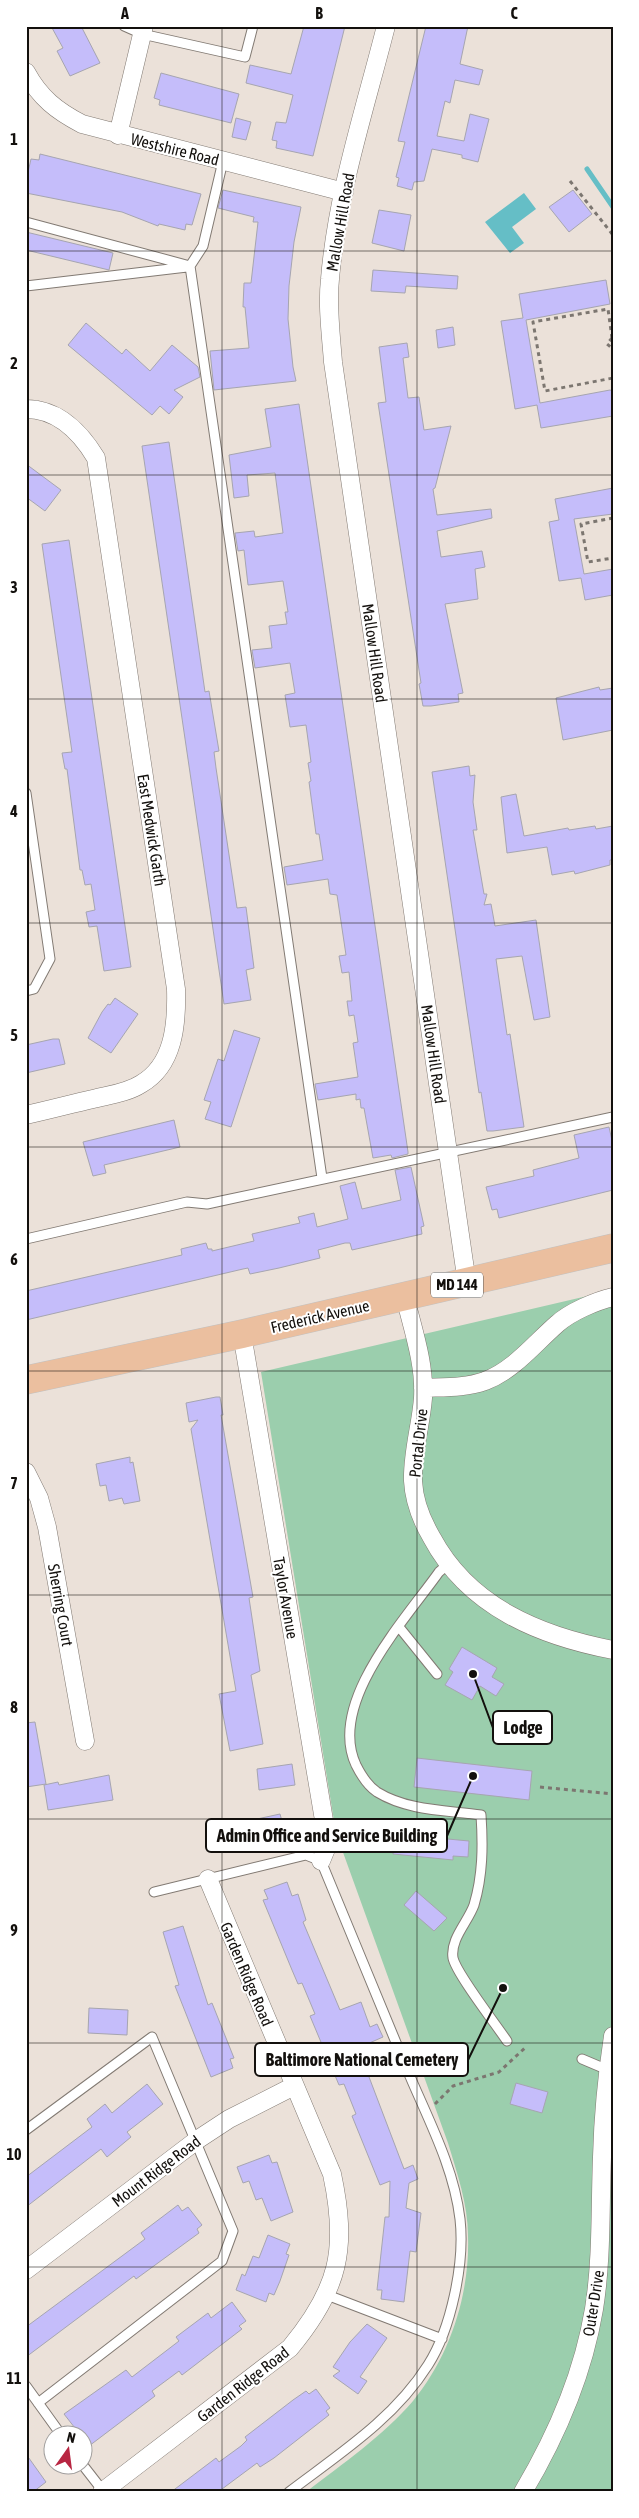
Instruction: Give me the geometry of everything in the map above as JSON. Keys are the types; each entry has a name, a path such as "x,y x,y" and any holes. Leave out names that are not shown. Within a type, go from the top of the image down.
{"main road":[{"name":"Frederick Avenue","path":"26,1380 242,1334 613,1248"}],"street":[{"name":"Mallow Hill Road","path":"386,26 344,192 333,246 330,281 333,362 467,1283"},
{"path":"118,135 143,30"},
{"name":"Westshire Road","path":"26,72 43,99 60,113 82,124 118,135 344,192"},
{"name":"East Medwick Garth","path":"26,408 49,413 68,423 80,435 96,458 176,989 177,1014 173,1038 166,1058 154,1074 141,1085 125,1092 26,1115"},
{"name":"Portal Drive","path":"405,1297 420,1360 423,1388 414,1470 414,1492 427,1530 447,1564 476,1592 514,1619 547,1632 609,1649 613,1664"},
{"path":"423,1388 465,1386 485,1381 532,1350 559,1322 613,1297"},
{"name":"Taylor Avenue","path":"242,1334 328,1844 321,1861"},
{"name":"Sherring Court","path":"26,1472 38,1498 47,1527 85,1741"},
{"name":"Garden Ridge Road","path":"102,2492 290,2348 312,2322 327,2294 336,2266 340,2236 338,2206 332,2174 208,1879"},
{"path":"610,2071 613,2036"},
{"name":"Outer Drive","path":"523,2492 544,2457 567,2409 583,2357 594,2309 600,2254 602,2155 610,2071"},
{"name":"Mount Ridge Road","path":"26,2270 197,2140 229,2119 294,2086"}],"lane":[{"path":"124,26 245,57 253,26"},
{"path":"224,161 203,246 190,266 322,1178"},
{"path":"26,222 190,266"},
{"path":"26,286 162,272 190,266"},
{"path":"26,793 50,959 34,989 26,991"},
{"path":"26,1239 187,1202 207,1204 613,1117"},
{"path":"447,1564 439,1572 373,1664 360,1690 351,1716 350,1740 354,1759 366,1781 376,1791 416,1807 480,1814 482,1859 479,1880 473,1908 455,1943 453,1958 459,1971 507,2041"},
{"path":"399,1627 437,1674"},
{"path":"154,1892 306,1856 321,1861 450,2175 460,2222 458,2276 442,2339 428,2365 388,2415 289,2492"},
{"path":"26,2130 152,2037 197,2140 233,2231 222,2261 38,2403"},
{"path":"582,2059 610,2071"},
{"path":"327,2294 442,2339"},
{"path":"26,2386 55,2426"},
{"path":"91,2476 102,2492"}],"path":[{"path":"570,181 613,235"},
{"path":"613,349 607,344 612,338 608,309 533,322 545,391 613,378"},
{"path":"613,518 581,524 588,562 613,558"},
{"path":"540,1787 613,1794"},
{"path":"426,2114 453,2086 499,2072 527,2046"}],"green space":[{"path":"613,1290 613,2492 306,2492 389,2426 413,2401 426,2383 447,2344 461,2302 468,2258 468,2224 464,2200 448,2143 336,1833 261,1372"}],"water":[{"path":"524,193 536,209 512,227 524,243 510,253 485,222"}],"building":[{"path":"51,26 81,26 100,63 70,76 57,51 63,48"},
{"path":"304,26 345,26 313,156 276,148 277,141 272,140 276,122 286,123 293,95 246,83 250,65 291,74"},
{"path":"426,26 468,26 460,64 483,70 479,85 455,80 450,103 445,101 437,136 464,141 470,114 489,119 478,162 462,158 462,155 432,149 424,181 414,182 412,190 397,186 399,178 396,177 405,142 398,141"},
{"path":"161,73 239,94 231,123 159,105 160,100 154,98"},
{"path":"236,118 251,122 246,140 232,137"},
{"path":"40,154 201,194 192,225 186,224 185,230 159,224 158,226 122,212 26,193 26,181 31,159 39,160"},
{"path":"223,190 301,207 294,242 289,286 288,319 296,381 214,390 210,351 249,348 245,307 243,307 244,283 251,283 258,222 253,222 254,217 218,208"},
{"path":"573,190 592,214 569,232 549,207"},
{"path":"379,210 411,215 404,251 372,243"},
{"path":"26,232 113,253 109,270 26,250"},
{"path":"373,270 458,276 457,289 406,286 405,293 371,291"},
{"path":"606,280 610,304 526,320 540,403 610,390 613,391 613,416 541,428 537,405 515,409 501,321 523,318 519,294"},
{"path":"86,323 122,354 126,349 150,371 172,345 198,367 200,377 174,390 183,397 169,414 160,406 152,415 68,345"},
{"path":"453,327 455,345 438,348 436,330"},
{"path":"407,343 409,357 403,358 408,398 419,397 424,430 451,426 435,488 433,489 437,515 491,509 492,518 437,531 441,557 482,551 485,567 475,569 478,599 445,604 463,693 458,694 459,702 431,706 423,706 419,684 421,683 378,403 386,402 379,347"},
{"path":"299,404 408,1152 408,1154 392,1158 391,1155 373,1158 364,1108 361,1108 360,1099 356,1100 356,1094 318,1100 315,1084 358,1077 353,1043 358,1042 354,1015 349,1016 347,1001 352,1001 349,972 342,973 339,956 346,955 337,895 330,894 328,879 287,885 284,867 323,860 319,834 316,834 309,782 311,781 308,763 311,762 306,725 290,727 285,695 295,693 290,663 255,668 252,650 272,648 269,626 287,624 285,612 288,612 283,581 248,585 244,550 238,551 235,533 254,531 255,537 283,533 275,473 247,475 249,496 234,498 229,455 271,447 265,409"},
{"path":"169,442 205,692 209,691 219,751 214,752 237,908 246,907 254,968 246,970 251,1000 224,1004 142,446"},
{"path":"26,464 61,490 45,511 26,497"},
{"path":"613,488 613,514 574,519 584,574 613,569 613,595 585,600 581,578 559,581 549,522 559,520 555,499"},
{"path":"69,540 131,967 104,971 97,926 89,927 86,912 95,910 91,884 85,885 82,870 80,870 67,769 65,769 62,753 72,752 42,544"},
{"path":"599,687 600,690 613,688 613,730 563,740 556,698"},
{"path":"469,766 470,776 475,775 473,802 477,830 473,830 484,894 487,894 484,905 491,904 495,926 536,920 550,1017 534,1020 522,956 496,959 507,1035 510,1034 524,1127 493,1131 487,1131 481,1092 479,1093 432,772"},
{"path":"516,794 524,836 568,828 569,830 595,826 596,829 613,826 613,860 610,860 610,865 575,874 574,871 552,875 547,847 507,853 501,797"},
{"path":"115,998 138,1014 111,1053 88,1038 102,1012"},
{"path":"234,1030 260,1038 231,1127 205,1119 211,1102 204,1100 218,1059 224,1061"},
{"path":"59,1039 65,1064 26,1073 26,1045"},
{"path":"174,1120 180,1147 104,1165 106,1173 93,1176 83,1142"},
{"path":"609,1127 613,1145 613,1190 499,1218 497,1209 492,1210 486,1187 534,1176 533,1170 579,1158 574,1135"},
{"path":"411,1167 424,1226 421,1227 422,1234 352,1250 350,1243 345,1243 318,1250 320,1258 279,1268 250,1274 248,1268 243,1269 26,1320 26,1291 182,1255 181,1249 206,1243 208,1249 212,1249 212,1251 254,1241 252,1234 300,1223 298,1217 314,1213 317,1227 348,1219 340,1186 355,1182 362,1209 401,1200 395,1170"},
{"path":"220,1397 223,1415 221,1415 253,1597 249,1598 260,1671 251,1675 263,1744 230,1751 219,1694 236,1691 191,1429 198,1420 189,1422 186,1403"},
{"path":"130,1457 130,1463 133,1462 140,1501 124,1504 122,1498 109,1501 106,1485 100,1486 96,1464"},
{"path":"462,1647 497,1668 492,1677 504,1684 496,1696 480,1686 472,1700 445,1685 453,1672 449,1669"},
{"path":"35,1722 46,1784 26,1787 26,1723"},
{"path":"417,1758 532,1771 529,1800 414,1787"},
{"path":"292,1764 295,1785 259,1790 257,1769"},
{"path":"109,1775 113,1800 48,1810 44,1785 58,1782 59,1785"},
{"path":"280,1814 288,1843 263,1848 257,1819"},
{"path":"395,1834 469,1841 468,1857 453,1856 453,1860 393,1854"},
{"path":"287,1882 292,1896 298,1894 306,1920 303,1922 340,2010 361,2002 370,2027 377,2024 383,2037 358,2048 404,2169 413,2165 418,2179 409,2183 406,2208 421,2213 416,2252 410,2251 404,2302 381,2299 382,2290 377,2290 385,2217 389,2217 390,2181 380,2185 352,2116 356,2114 344,2084 339,2085 310,2016 315,2014 302,1983 298,1984 263,1900 268,1899 264,1890"},
{"path":"416,1891 447,1918 434,1931 404,1905"},
{"path":"183,1926 208,2005 212,2003 234,2058 230,2059 233,2068 211,2077 175,1986 179,1985 163,1932"},
{"path":"89,2008 128,2010 127,2035 88,2033"},
{"path":"516,2083 548,2092 542,2113 510,2104"},
{"path":"147,2084 163,2104 127,2132 131,2137 107,2157 101,2149 26,2207 26,2177 92,2127 87,2119 105,2104 112,2113"},
{"path":"269,2155 272,2163 277,2162 293,2212 271,2221 262,2198 256,2200 249,2181 243,2183 237,2167"},
{"path":"178,2205 182,2211 188,2207 202,2225 197,2229 199,2233 136,2279 134,2276 26,2357 26,2327 145,2239 141,2233"},
{"path":"268,2235 290,2244 286,2254 289,2255 280,2281 274,2295 269,2293 266,2302 236,2290 242,2274 245,2276 253,2256 259,2258"},
{"path":"232,2302 246,2321 239,2326 242,2329 182,2375 179,2371 152,2391 155,2396 92,2444 92,2426 73,2426 64,2414 126,2370 132,2377 179,2341 176,2337 208,2313 211,2318"},
{"path":"367,2324 387,2338 360,2377 367,2381 358,2394 333,2376 340,2371 333,2367 350,2342"},
{"path":"316,2389 330,2408 326,2411 329,2415 274,2458 260,2467 257,2463 218,2492 171,2492 216,2458 219,2462 241,2446 247,2440 245,2437 293,2400 306,2391 309,2394"},
{"path":"26,2454 46,2482 33,2492 26,2492"}],"waterway":[{"path":"587,169 613,207"}],"place":[{"name":"Lodge","path":"473,1674"},
{"name":"Admin Office and Service Building","path":"473,1776"},
{"name":"Baltimore National Cemetery","path":"503,1988"}]}
